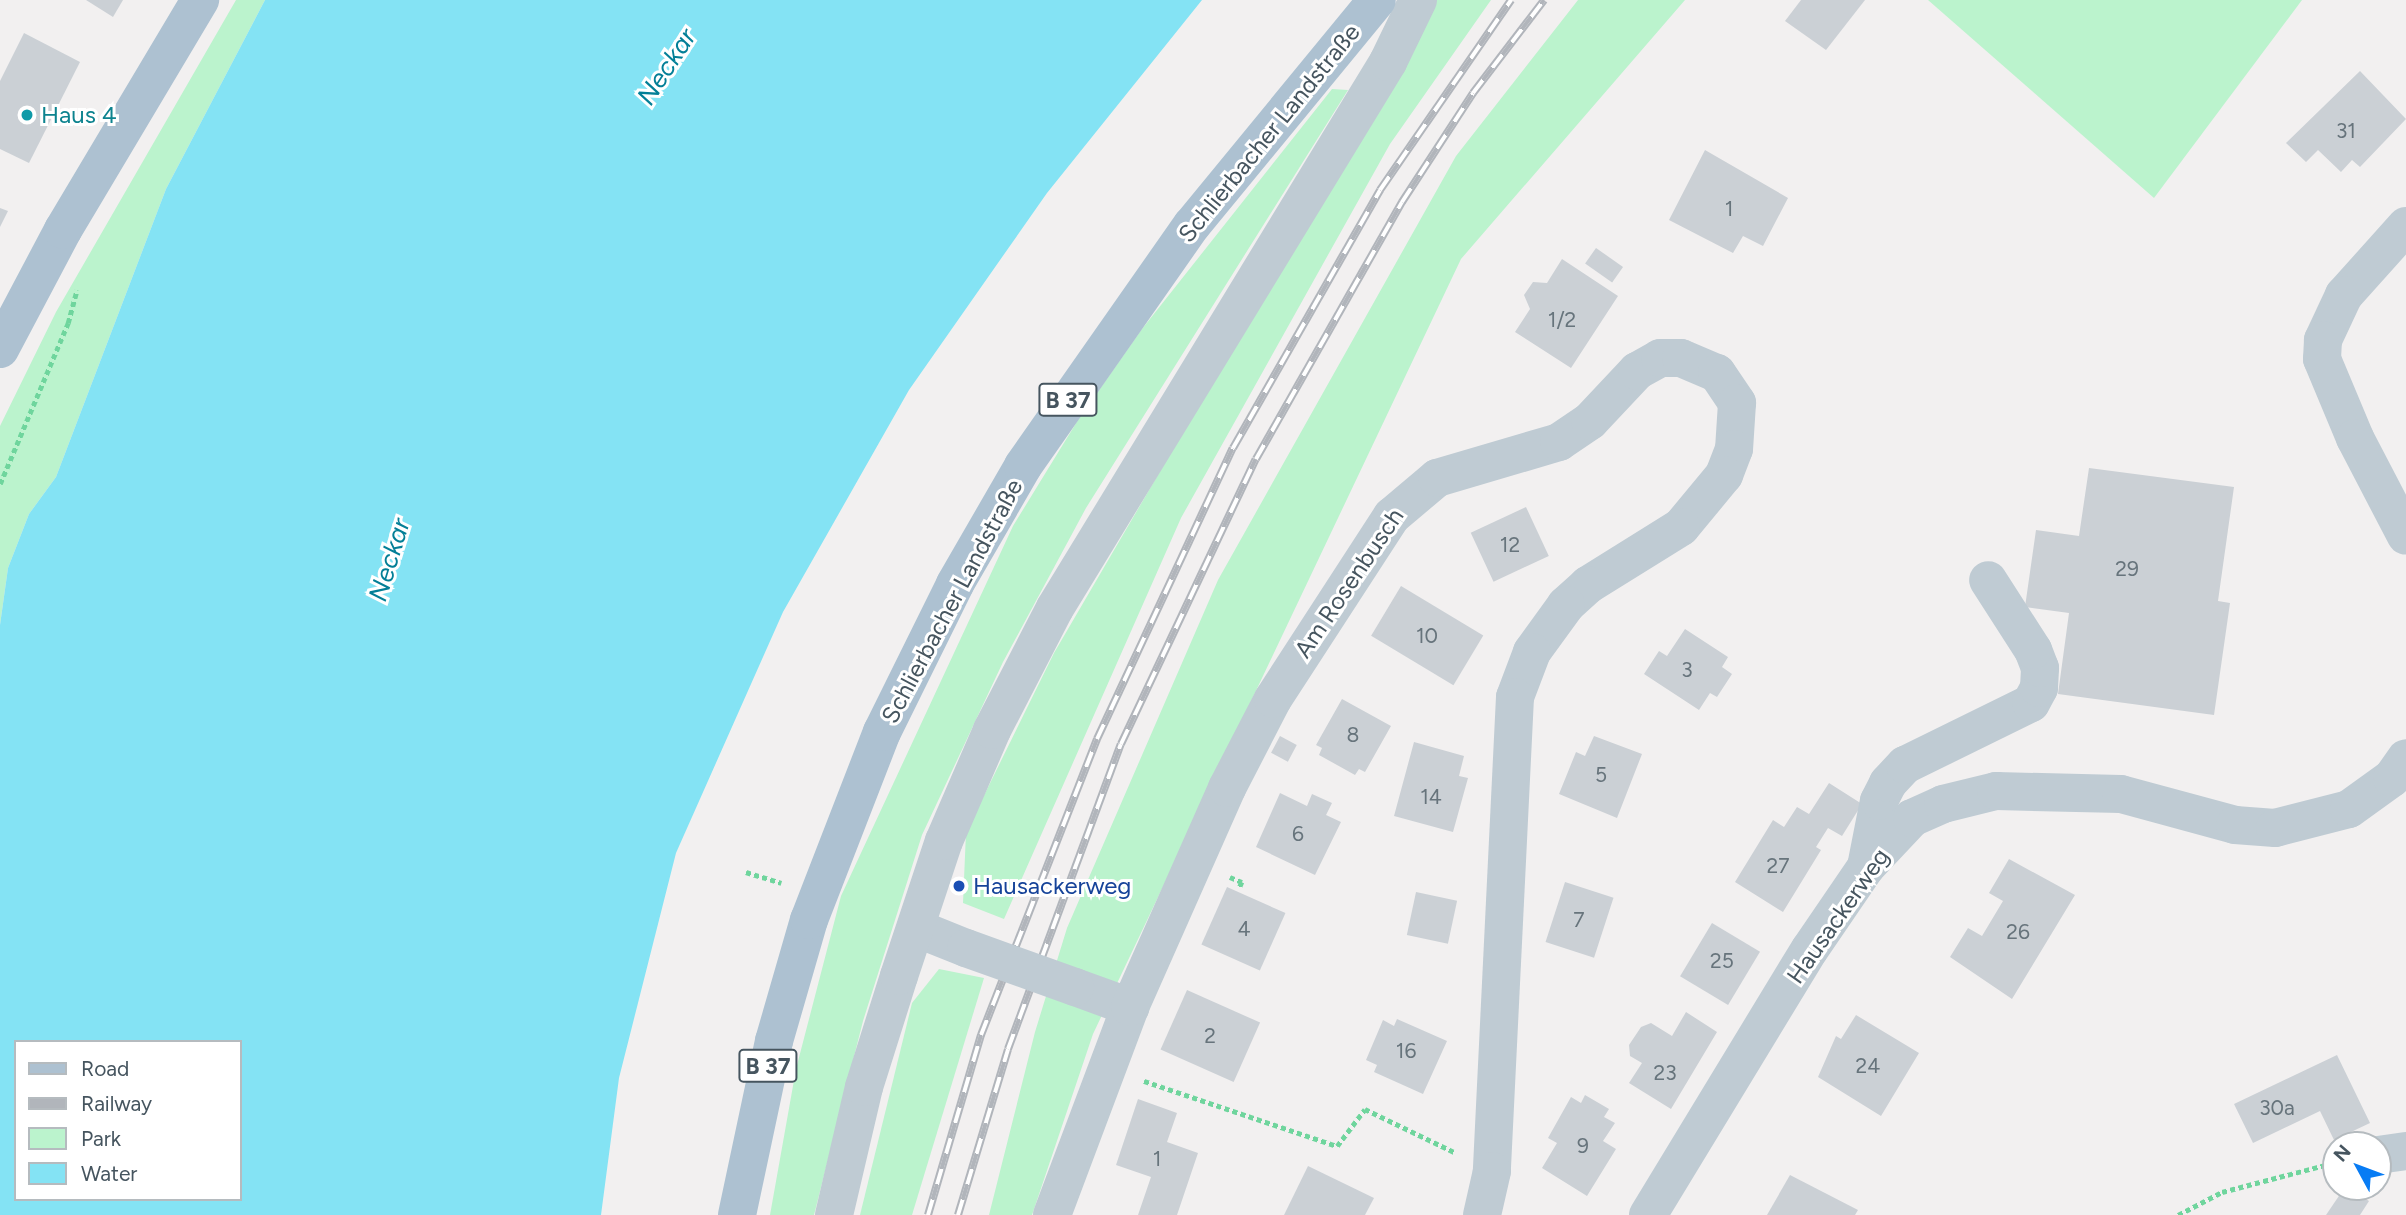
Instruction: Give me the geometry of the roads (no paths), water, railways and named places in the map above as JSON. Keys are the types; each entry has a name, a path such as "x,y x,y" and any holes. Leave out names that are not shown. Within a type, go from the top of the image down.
{"main road":[{"path":"0,349 63,230 200,0"},
{"name":"Schlierbacher Landstraße","path":"737,1215 774,1041 809,920 882,732 955,584 1023,466 1192,225 1377,0"}],"street":[{"path":"834,1215 864,1087 944,841 1038,640 1388,62 1418,0"},
{"path":"2406,226 2344,295 2323,340 2322,359 2356,438 2406,536"},
{"name":"Am Rosenbusch","path":"1130,1007 1227,788 1273,699 1406,500 1437,478 1541,450 1576,433 1650,362 1681,358 1706,367 1726,382 1737,404 1734,449 1724,475 1681,527 1588,585 1566,605 1532,652 1515,697 1492,1171 1482,1215"},
{"path":"1867,867 1879,801 1888,783 1905,765 2031,703 2039,688 2040,668 2033,650 1989,580"},
{"name":"Hausackerweg","path":"1648,1215 1810,949 1867,867 1912,818 1984,791 2121,794 2235,825 2275,828 2350,809 2392,778 2406,758"},
{"path":"916,928 1130,1007 1052,1215"}],"water":[{"name":"Neckar","path":"265,0 1202,0 1047,193 909,390 783,612 676,853 619,1078 601,1215 0,1215 0,625 8,568 29,514 56,477 166,189"}],"railway":[{"path":"928,1215 981,1035 1097,739 1233,448 1380,190 1511,0"},
{"path":"958,1215 1008,1049 1121,744 1256,459 1402,202 1473,93 1544,0"}],"place":[{"name":"Haus 4","path":"27,115"},
{"name":"Hausackerweg","path":"959,886"}]}
